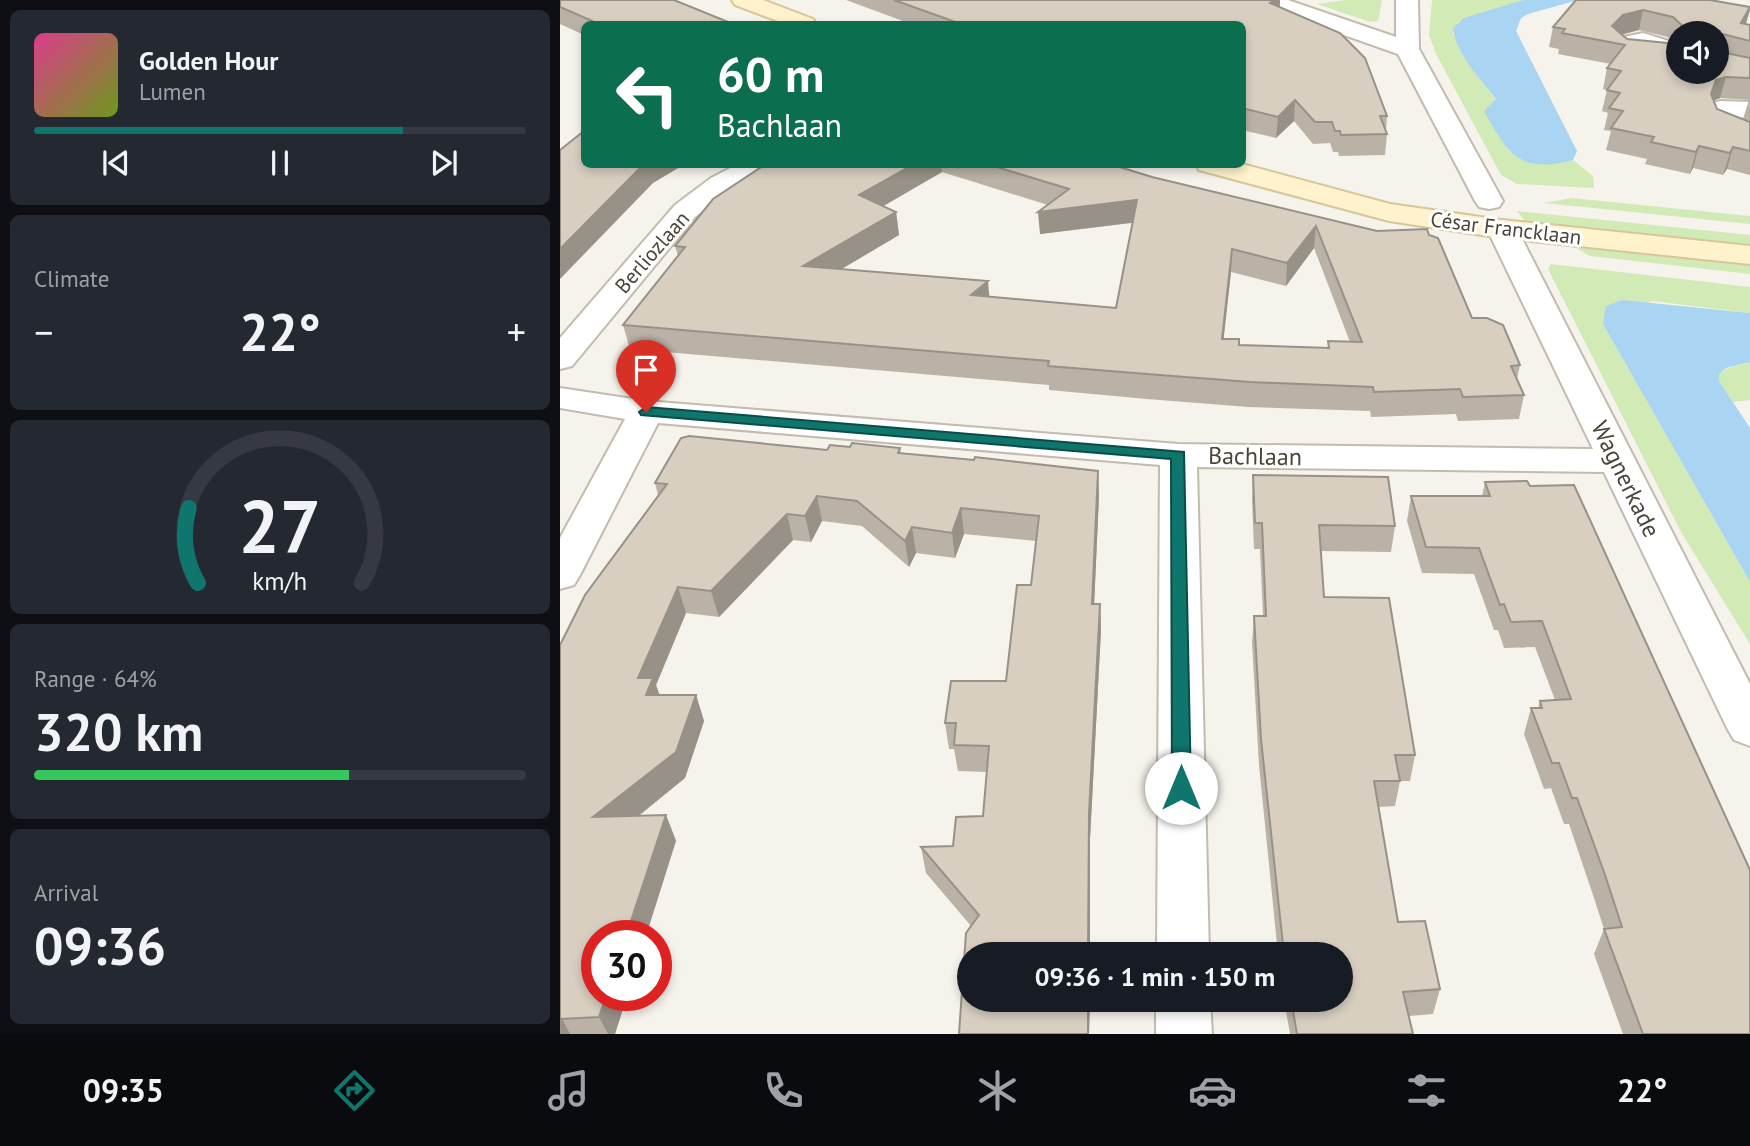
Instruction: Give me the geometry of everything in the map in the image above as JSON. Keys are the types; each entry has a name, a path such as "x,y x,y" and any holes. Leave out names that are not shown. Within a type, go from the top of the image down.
{"main road":[{"path":"743,0 797,21"},
{"name":"César Francklaan","path":"1224,168 1390,212 1750,229"},
{"name":"César Francklaan","path":"1496,215 1750,255"}],"street":[{"path":"1268,0 1275,0"},
{"path":"1268,0 1407,48"},
{"name":"Wagnerkade","path":"1407,0 1407,48 1496,215 1750,728"},
{"path":"1750,110 1720,109 1721,123 1750,138"},
{"name":"Berliozlaan","path":"560,359 685,211 722,184 752,168"},
{"name":"Bachlaan","path":"560,398 646,412 1178,455 1617,461"},
{"path":"560,575 646,412"},
{"path":"1178,455 1183,942"},
{"path":"1183,1012 1184,1034"}],"green space":[{"path":"1345,0 1382,0 1378,21 1370,22 1317,4"},
{"path":"1432,0 1523,0 1458,22 1453,33 1461,53 1496,100 1530,162 1545,164 1573,160 1593,176 1594,188 1517,184 1501,175 1436,54 1429,35"},
{"path":"1572,198 1750,216 1750,224 1544,203"},
{"path":"1517,211 1750,235 1750,248 1528,225"},
{"path":"1569,244 1750,260 1750,274 1590,256"},
{"path":"1551,264 1750,287 1750,313 1652,301 1603,324 1750,582 1750,644 1681,532 1548,269"},
{"path":"1750,362 1750,400 1733,402 1719,381 1719,374 1726,369"}],"water":[{"path":"1523,0 1578,0 1528,14 1521,18 1516,31 1577,151 1573,160 1555,164 1527,162 1508,149 1484,111 1496,99 1470,66 1455,38 1453,28 1464,18"},
{"path":"1622,300 1750,313 1750,362 1726,368 1719,374 1719,381 1750,428 1750,582 1603,324 1606,306"}],"building":[{"path":"560,0 674,0 726,21 592,21 560,7"},
{"path":"894,0 1274,0 1270,3 1340,33 1365,58 1387,116 1380,116 1387,134 1341,135 1340,131 1335,131 1332,122 1315,122 1295,100 1278,117 1246,109 1246,21 953,21"},
{"path":"1576,0 1710,0 1750,7 1741,23 1750,25 1750,41 1729,36 1729,21 1677,21 1673,17 1643,10 1623,15 1612,26 1627,39 1666,43 1666,84 1715,84 1711,94 1717,109 1750,122 1750,151 1733,147 1730,153 1699,146 1696,152 1651,142 1654,137 1611,128 1623,111 1609,108 1620,93 1607,90 1621,71 1607,68 1625,45 1562,33 1565,29 1553,27"},
{"path":"1729,54 1750,58 1750,78 1729,77"},
{"path":"581,133 581,168 640,168 560,249 560,150"},
{"path":"760,168 907,168 859,195 896,212 803,266 988,281 971,295 1116,308 1137,200 1038,212 1069,189 1000,168 1123,168 1377,231 1427,229 1429,235 1438,238 1472,318 1487,318 1503,325 1520,365 1511,366 1524,395 1463,397 1460,389 1374,392 1373,387 1250,382 1048,366 1049,361 623,325 685,247 675,246 713,199","holes":["1316,226 1362,342 1328,341 1329,348 1239,345 1239,339 1222,339 1232,249 1287,263"]},
{"path":"689,436 827,450 830,445 850,447 852,443 900,448 898,453 974,460 975,457 1098,471 1092,604 1100,604 1089,813 1088,942 965,942 966,933 979,915 921,847 953,846 956,817 983,816 989,746 954,745 956,723 945,723 951,681 1006,681 1017,585 1031,585 1039,516 961,508 952,533 912,527 905,541 857,501 817,496 805,516 787,514 711,591 678,587 638,678 653,678 646,695 696,695 676,752 593,817 666,815 631,920 581,920 581,1011 601,1011 599,1017 560,1019 560,645 585,595 667,484 655,483 681,438"},
{"path":"1253,475 1388,477 1395,526 1319,525 1324,597 1389,598 1415,755 1395,755 1400,781 1374,781 1398,922 1425,921 1440,989 1403,992 1413,1034 1297,1034 1293,1012 1353,1012 1353,942 1283,942 1261,739 1254,616 1266,616 1262,523 1255,523"},
{"path":"1527,481 1530,486 1574,485 1750,870 1750,1034 1643,1034 1604,929 1622,927 1604,872 1577,798 1572,798 1559,763 1552,763 1531,708 1542,708 1540,701 1571,699 1542,621 1511,622 1504,604 1500,605 1479,548 1426,547 1411,496 1490,496 1485,482"},
{"path":"961,1012 1088,1012 1088,1034 959,1034"}],"route":[{"path":"646,412 1178,455 1181,788"}]}
